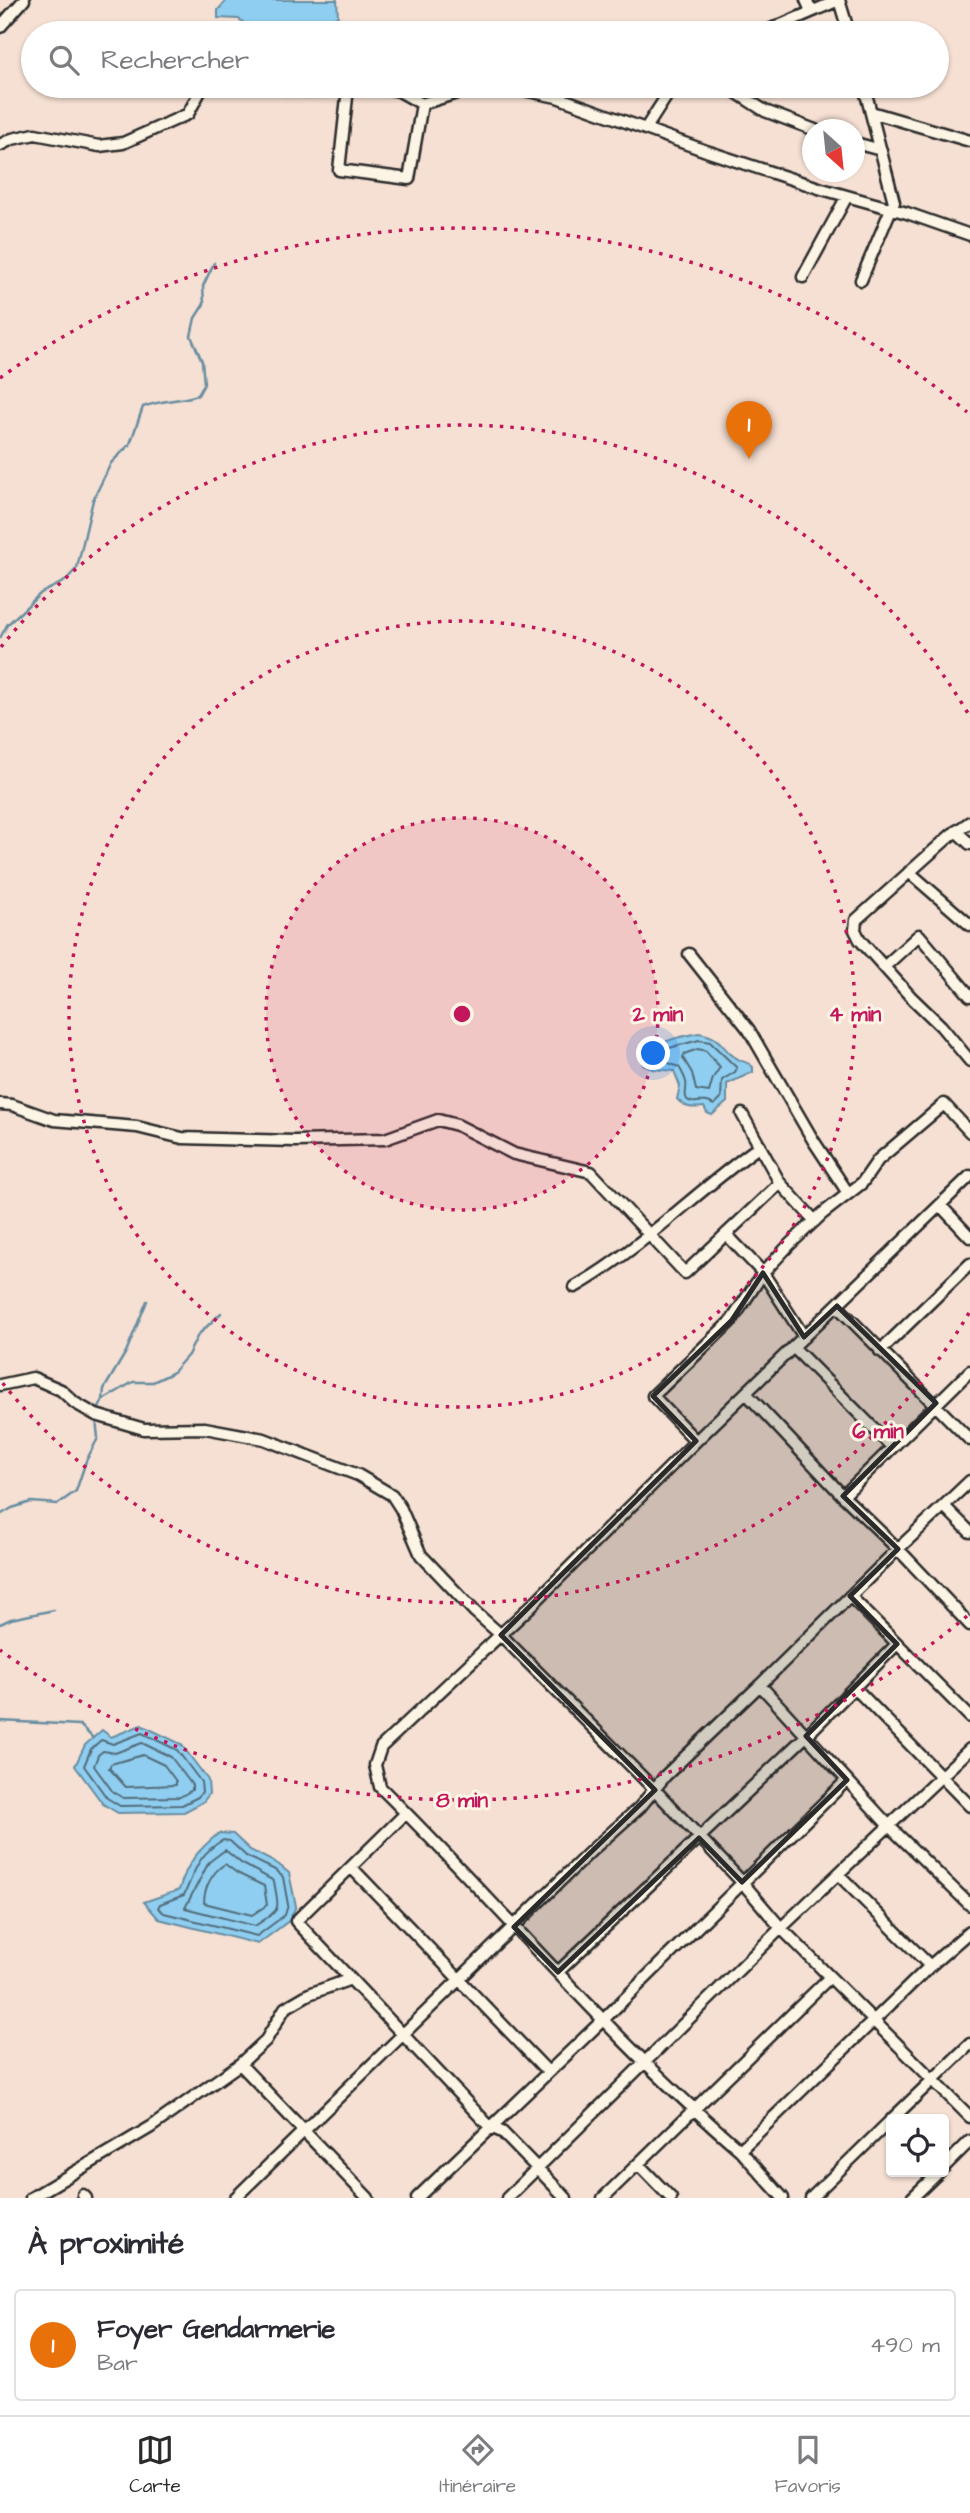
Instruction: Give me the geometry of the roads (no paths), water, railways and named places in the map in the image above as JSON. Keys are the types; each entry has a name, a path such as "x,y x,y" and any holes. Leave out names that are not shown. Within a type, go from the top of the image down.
{"street":[{"path":"2,22 24,0"},
{"path":"806,0 811,11"},
{"path":"789,21 839,0 845,21"},
{"path":"0,145 12,139 35,134 99,146 123,144 188,114 197,98"},
{"path":"351,98 339,170 409,179 422,104"},
{"path":"411,98 422,104 441,98"},
{"path":"560,98 722,156 970,235"},
{"path":"646,128 665,98"},
{"path":"745,98 765,111 802,125"},
{"path":"861,280 894,202 867,98"},
{"path":"871,112 970,141"},
{"path":"865,146 881,150"},
{"path":"803,277 847,196"},
{"path":"970,822 956,831 856,920 855,930 860,940 970,1061"},
{"path":"956,831 970,844"},
{"path":"909,872 970,925"},
{"path":"884,967 919,935 970,996"},
{"path":"689,954 749,1030 813,1140 848,1193"},
{"path":"0,1104 12,1105 54,1120 137,1127 181,1138 295,1141 385,1139 438,1120 457,1125 514,1154 591,1172 685,1273 780,1183"},
{"path":"696,1441 653,1396 732,1320 763,1273 814,1221 862,1183 878,1160 944,1104 970,1132"},
{"path":"742,1114 780,1183 814,1221"},
{"path":"575,1287 604,1270 650,1236 696,1199 722,1173 760,1146"},
{"path":"783,2198 740,2150 694,2111 645,2063 380,1787 375,1765 381,1747 501,1635 696,1441 970,1176"},
{"path":"940,1205 970,1237"},
{"path":"726,1234 763,1273 804,1338"},
{"path":"880,1351 970,1264"},
{"path":"837,1306 970,1440"},
{"path":"794,1348 892,1447"},
{"path":"843,1496 970,1371"},
{"path":"0,1385 33,1378 61,1390 75,1404 93,1414 144,1429 205,1428 264,1439 358,1475 392,1495 421,1555 654,1790 781,1928 970,2117"},
{"path":"746,1393 970,1625"},
{"path":"235,2198 640,1807 665,1776 970,1481"},
{"path":"944,1506 970,1532"},
{"path":"850,1597 970,1717"},
{"path":"558,1972 806,1736 897,1644"},
{"path":"760,1685 890,1826 970,1905"},
{"path":"855,1688 970,1806"},
{"path":"507,2198 781,1928 970,1749"},
{"path":"416,2198 604,2020 847,1780"},
{"path":"406,1813 296,1921 402,2037 490,2127 502,2132 566,2198"},
{"path":"351,1867 548,2072"},
{"path":"839,1875 930,1966"},
{"path":"740,2150 930,1966 970,1931"},
{"path":"603,2198 830,1977"},
{"path":"31,2198 151,2127 240,2064 266,2040 285,2008 309,1994 351,1979"},
{"path":"898,2114 970,2045"},
{"path":"240,2064 368,2198"},
{"path":"811,2198 886,2126"},
{"path":"949,2162 970,2141"},
{"path":"638,2164 671,2198"},
{"path":"912,2198 934,2177"}],"water":[{"path":"227,0 337,0 338,16 329,21 241,21 218,18 218,10"},
{"path":"699,1033 714,1038 732,1056 753,1067 753,1072 727,1084 727,1102 712,1115 707,1113 704,1107 689,1107 677,1099 680,1086 674,1071 652,1069 643,1065 641,1058 659,1044"},
{"path":"141,1725 181,1744 208,1780 209,1794 203,1802 184,1812 118,1813 103,1804 75,1766 85,1745 102,1730 111,1737"},
{"path":"219,1833 233,1834 250,1850 278,1864 289,1873 296,1906 290,1920 258,1944 159,1919 144,1902 179,1890 194,1858"}],"waterway":[{"path":"0,638 7,625 41,593 65,581 77,568 93,500 111,463 130,444 143,407 198,395 204,384 202,361 191,336 195,318 204,304 203,286 214,263"},
{"path":"103,1399 104,1389 126,1352 147,1301"},
{"path":"97,1412 103,1400 133,1382 153,1382 172,1373 188,1355 198,1335 221,1313"},
{"path":"0,1515 31,1502 58,1504 76,1491 86,1461 98,1438 96,1419"},
{"path":"0,1624 54,1610"},
{"path":"0,1721 80,1725 93,1738"}],"place":[{"name":"Foyer Gendarmerie","path":"749,459"}]}
